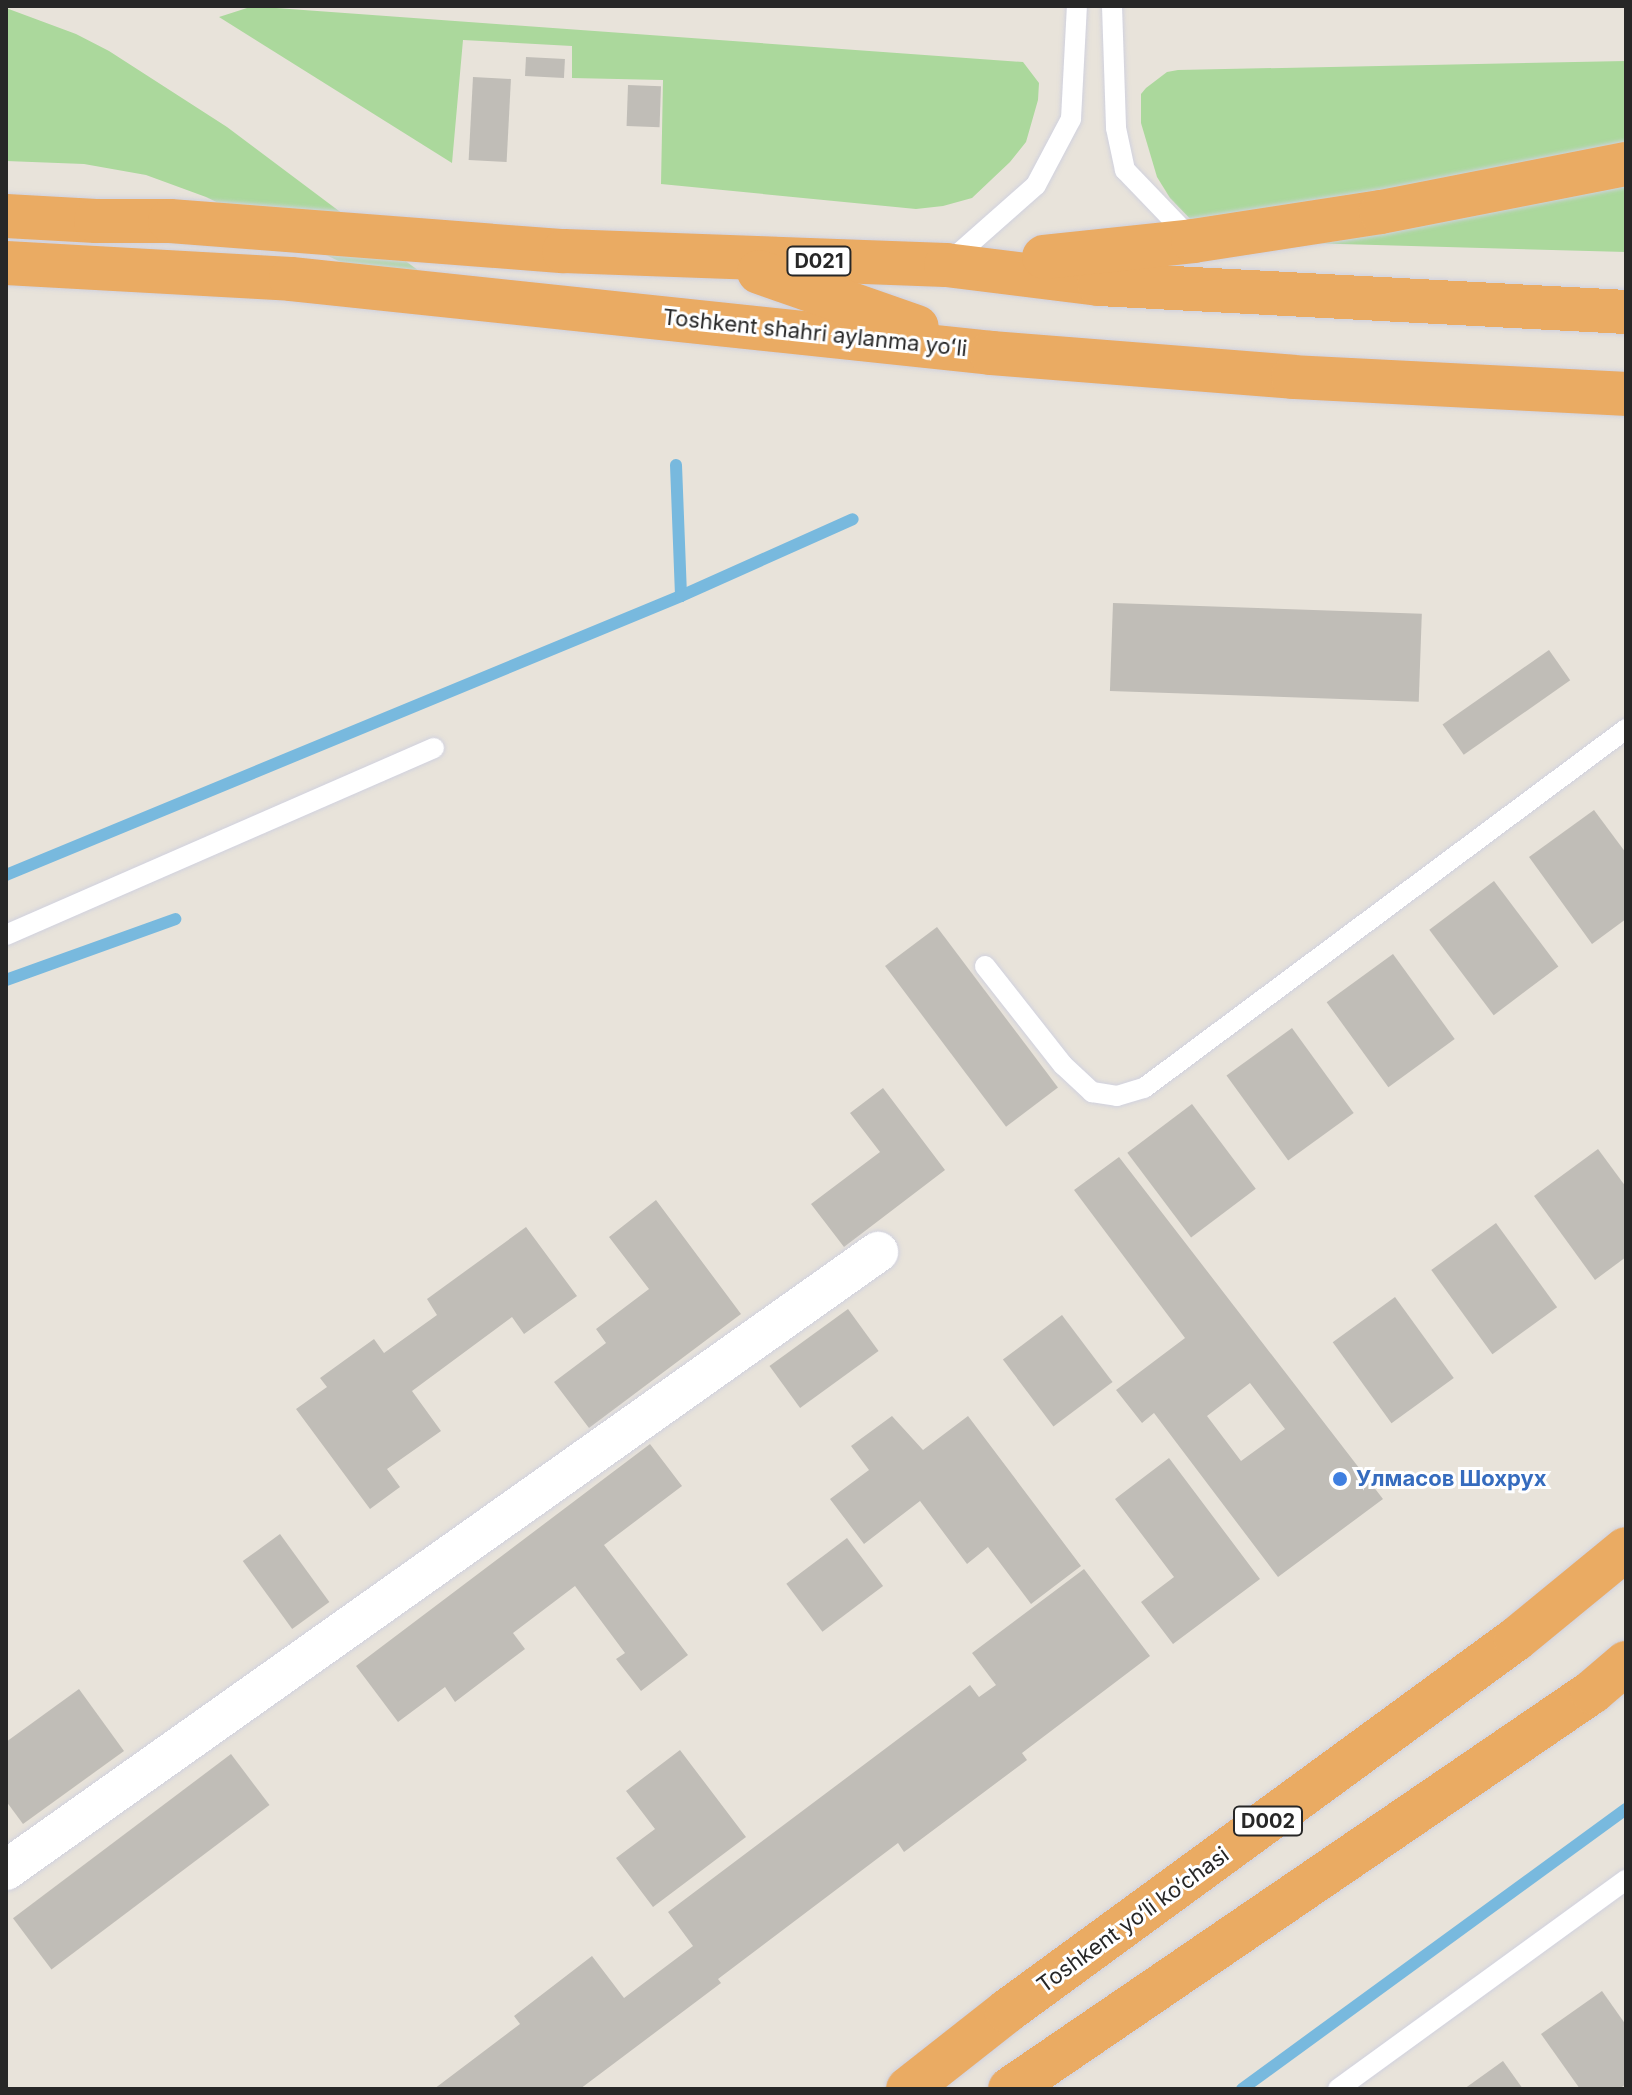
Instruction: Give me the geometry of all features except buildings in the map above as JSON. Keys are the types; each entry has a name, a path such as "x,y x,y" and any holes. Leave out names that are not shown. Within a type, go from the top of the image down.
{"highway":[{"path":"946,265 1096,254 1193,241 1381,212 1626,164"},
{"name":"D021","path":"6,216 170,221 341,232 456,245 946,265 1099,284 1626,312"},
{"path":"719,258 991,353"},
{"name":"Toshkent shahri aylanma yoʻli","path":"6,263 291,279 439,292 991,353 1293,377 1626,394"},
{"name":"Toshkent yo‘li ko‘chasi","path":"908,2089 1007,2011 1516,1639 1626,1549"},
{"path":"1010,2089 1609,1684 1626,1663"}],"street":[{"path":"6,1870 878,1252"}],"lane":[{"path":"946,265 1036,185 1071,119 1077,6"},
{"path":"1112,6 1116,128 1125,170 1193,241"},
{"path":"985,966 1063,1065 1092,1092 1117,1096 1144,1088 1626,729"},
{"path":"6,935 434,748"},
{"path":"1338,2089 1626,1880"}],"green space":[{"path":"6,8 76,34 109,51 227,127 439,286 382,282 206,197 146,175 84,164 6,161"},
{"path":"247,8 1023,62 1039,83 1038,100 1026,142 1010,162 972,198 943,206 916,209 661,184 663,80 572,78 572,46 463,40 452,163 219,17"},
{"path":"1626,61 1626,252 1230,241 1195,224 1170,198 1157,177 1141,123 1141,94 1167,72 1178,70"}],"waterway":[{"path":"676,465 681,596"},
{"path":"6,875 681,596 853,519"},
{"path":"6,980 175,919"},
{"path":"1242,2089 1626,1809"}],"place":[{"name":"Улмасов Шохрух","path":"1340,1479"}]}
